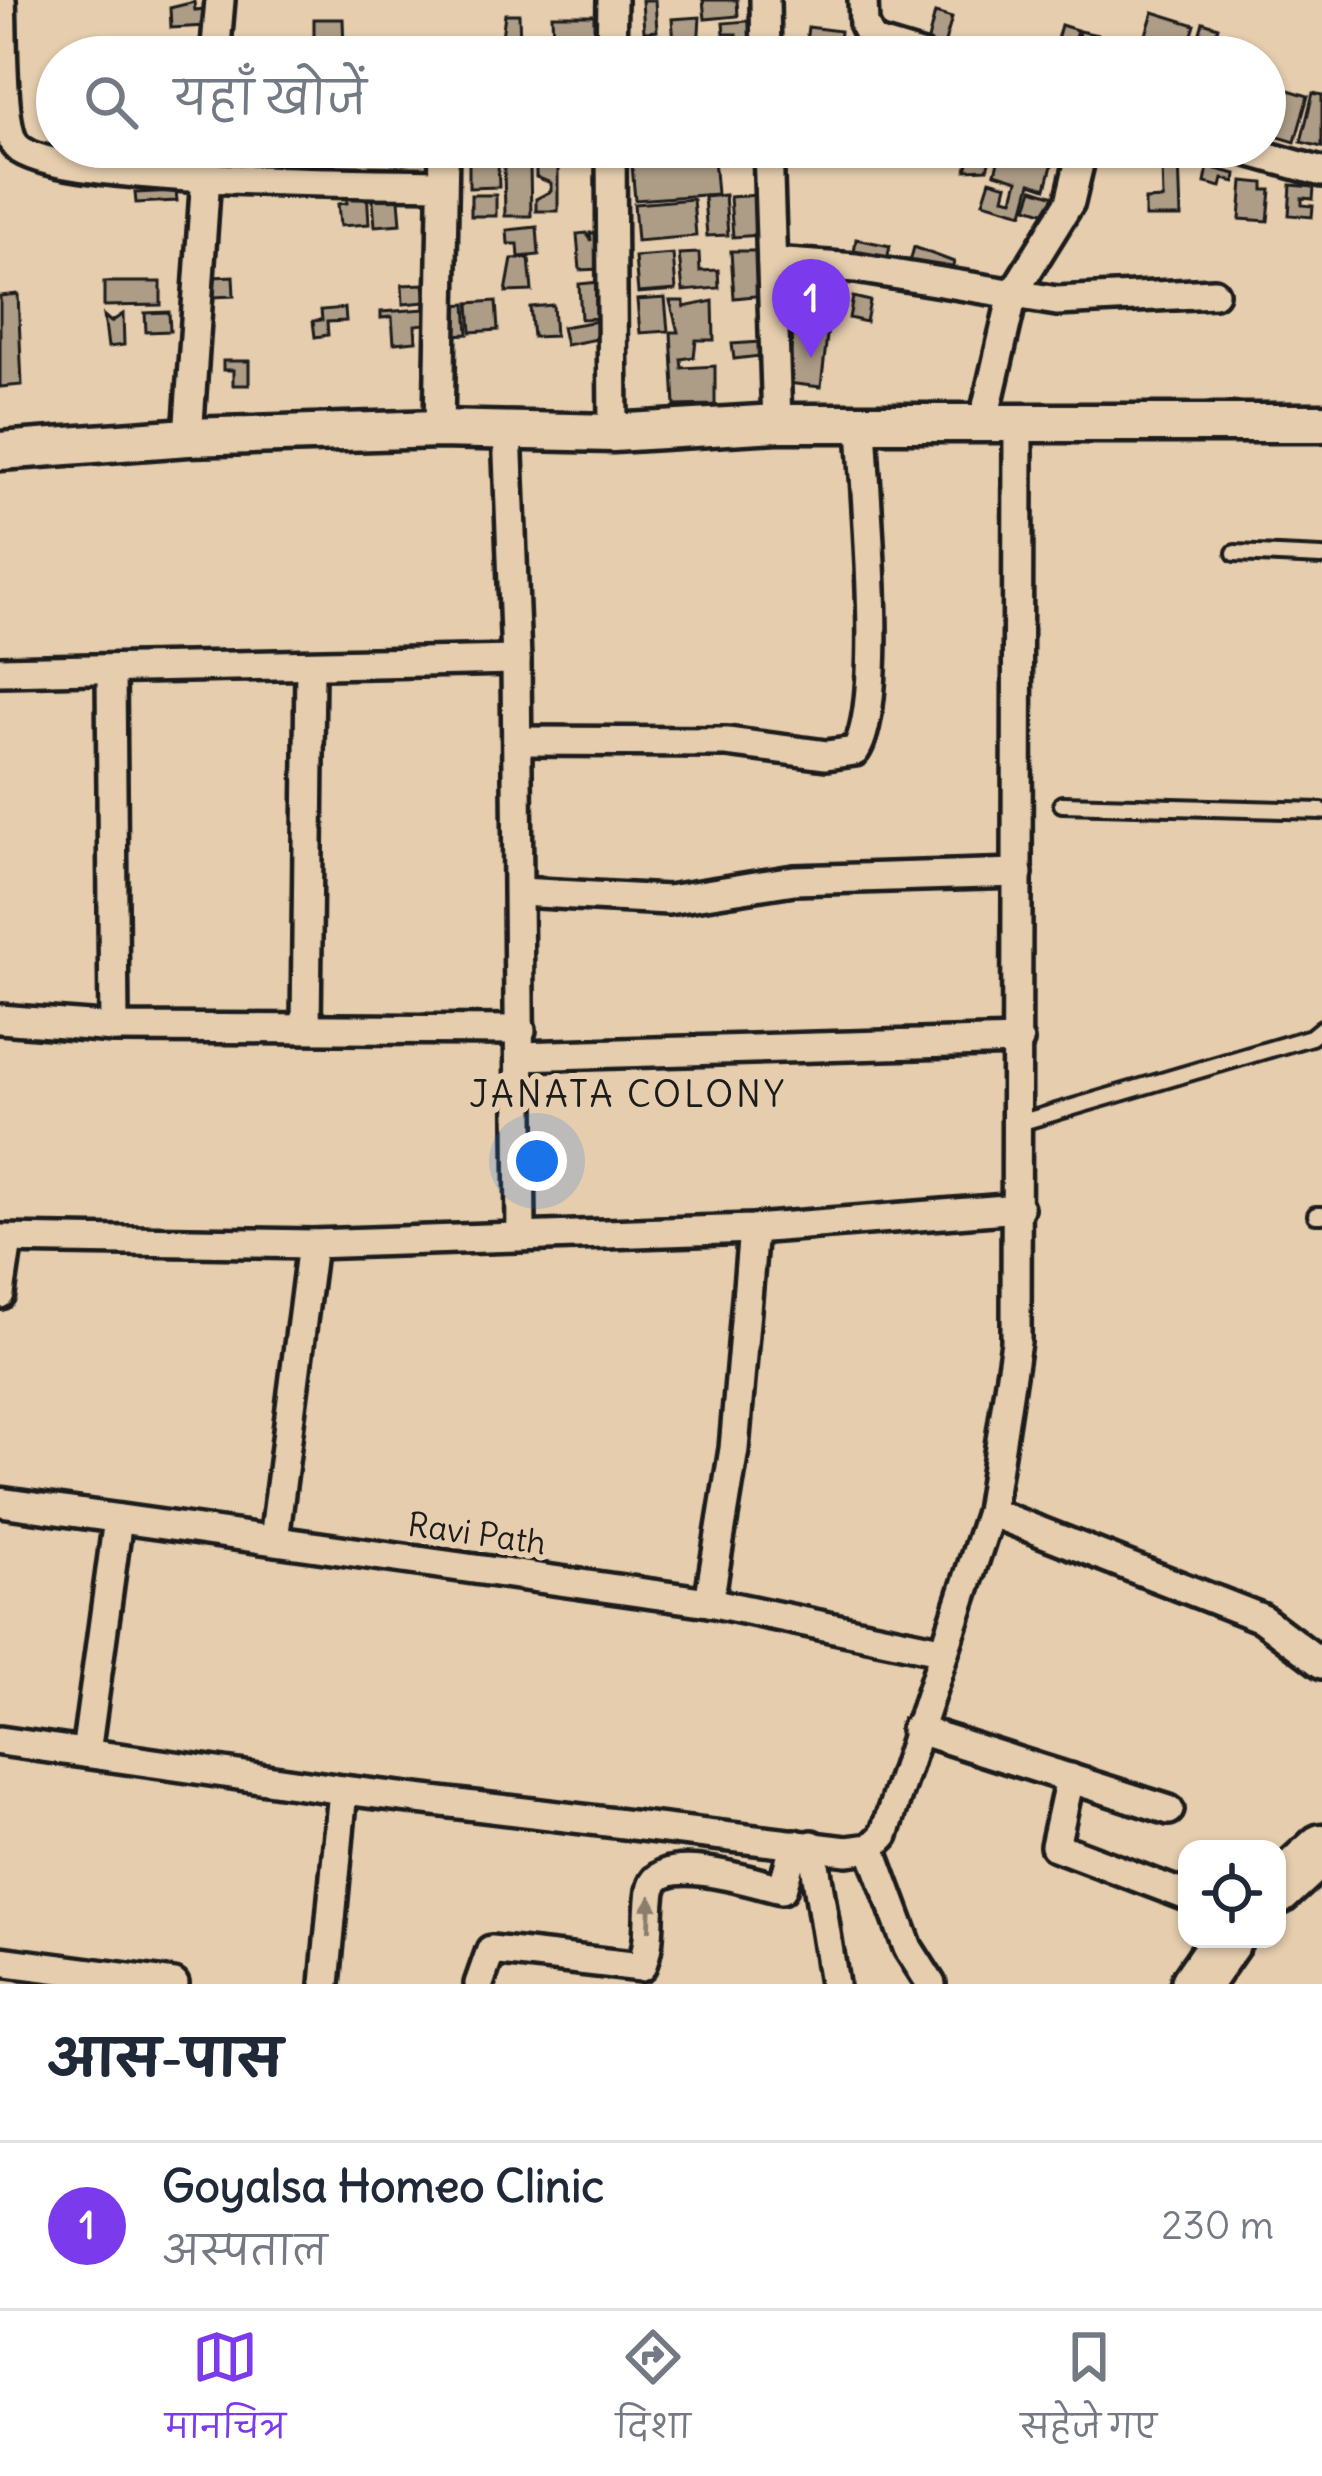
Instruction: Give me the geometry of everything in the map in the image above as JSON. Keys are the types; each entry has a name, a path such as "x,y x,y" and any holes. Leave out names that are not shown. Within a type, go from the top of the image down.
{"highway":[{"path":"1286,1882 1322,1849"},
{"path":"1196,1984 1221,1948"}],"street":[{"path":"1,0 9,134 27,155 36,157"},
{"path":"217,36 220,0"},
{"path":"611,0 611,36"},
{"path":"765,0 766,36"},
{"path":"863,0 864,25 870,36"},
{"path":"1286,162 1322,172"},
{"path":"84,168 442,184"},
{"path":"188,437 207,168"},
{"path":"439,429 443,168"},
{"path":"611,168 613,433"},
{"path":"769,168 777,423"},
{"path":"0,1741 343,1790 804,1844 871,1848 884,1835 940,1650 990,1512 1016,1342 1018,873 1000,423 1013,294 1070,202 1078,168"},
{"path":"772,262 856,268 1090,302 1214,293"},
{"path":"0,451 188,437 439,429 613,433 777,423 1322,423"},
{"path":"517,741 727,742 826,755 855,751 863,740 871,687 862,423"},
{"path":"507,430 516,660 521,1233"},
{"path":"0,671 516,660"},
{"path":"306,1028 310,664"},
{"path":"111,672 113,1028"},
{"path":"519,892 668,900 794,880 1018,873"},
{"path":"0,1019 113,1028 306,1028 521,1043 1018,1041"},
{"path":"0,1294 4,1239 313,1244 521,1233 753,1229 1019,1208"},
{"path":"710,1602 734,1449 753,1229"},
{"path":"274,1540 313,1244"},
{"name":"Ravi Path","path":"0,1502 710,1602 940,1650"},
{"path":"990,1512 1262,1618 1322,1664"},
{"path":"86,1753 118,1519"},
{"path":"915,1729 1168,1810"},
{"path":"1070,1778 1054,1846 1178,1893"},
{"path":"325,1984 343,1790"},
{"path":"782,1888 804,1844"},
{"path":"804,1844 819,1895 834,1984"},
{"path":"871,1848 908,1948 931,1984"},
{"path":"479,1984 491,1950 641,1966 649,1948 652,1883 662,1870 680,1868 819,1895"},
{"path":"0,1961 174,1984"}],"lane":[{"path":"1235,554 1322,557"},
{"path":"1062,805 1322,811"},
{"path":"1019,1123 1296,1042 1322,1028"}],"building":[{"path":"642,0 655,0 657,31 644,32"},
{"path":"703,0 737,0 738,16 705,19"},
{"path":"194,2 195,10 205,9 206,26 171,28 170,8"},
{"path":"1153,12 1195,25 1192,36 1146,36"},
{"path":"935,13 952,18 947,36 929,36"},
{"path":"505,14 519,14 520,36 502,36"},
{"path":"552,15 594,15 594,33 553,36"},
{"path":"700,17 699,36 673,36 672,19"},
{"path":"314,19 343,19 344,36 314,36"},
{"path":"759,20 761,36 724,34 723,23"},
{"path":"1203,22 1218,27 1215,36 1199,36"},
{"path":"1061,25 1077,30 1075,36 1058,36"},
{"path":"808,27 840,31 840,36 807,36"},
{"path":"1286,89 1308,96 1295,142 1286,139"},
{"path":"1313,93 1322,95 1322,147 1301,142"},
{"path":"469,168 498,168 499,187 469,188"},
{"path":"504,168 530,168 531,216 505,216"},
{"path":"536,168 558,168 558,211 536,211 536,199 551,191 551,183 536,177"},
{"path":"632,168 715,168 717,194 635,200"},
{"path":"996,168 1051,168 1046,188 1031,183 1023,213 983,202 990,180 1007,185 1004,197 1013,199 1018,180 995,173"},
{"path":"1162,168 1179,168 1181,217 1145,217 1145,200 1163,199"},
{"path":"1208,168 1236,174 1235,182 1223,179 1221,187 1205,183"},
{"path":"1243,181 1264,183 1264,190 1271,190 1268,221 1240,219"},
{"path":"1291,185 1314,187 1313,199 1302,198 1302,205 1313,206 1312,217 1289,215"},
{"path":"398,187 401,224 375,226 372,189"},
{"path":"367,189 369,224 340,226 338,204 347,203 346,191"},
{"path":"1033,189 1061,198 1056,216 1027,207"},
{"path":"176,191 177,201 136,203 135,193"},
{"path":"471,195 496,195 496,216 471,216"},
{"path":"725,195 728,235 707,236 704,197"},
{"path":"757,195 760,235 733,237 730,197"},
{"path":"693,199 696,236 637,241 634,204"},
{"path":"537,227 539,255 519,257 518,244 508,244 507,230"},
{"path":"586,233 591,241 590,233 598,233 600,269 580,270 577,234"},
{"path":"856,239 890,246 887,260 853,260"},
{"path":"914,247 954,262 951,274 910,262"},
{"path":"731,251 761,251 765,295 734,298"},
{"path":"699,253 700,271 718,270 719,288 683,291 679,254"},
{"path":"673,254 676,290 638,293 635,257"},
{"path":"529,258 532,291 506,292 512,259"},
{"path":"233,276 234,296 213,297 213,277"},
{"path":"104,282 161,282 161,305 104,306"},
{"path":"600,282 602,318 581,319 579,284"},
{"path":"424,284 426,302 403,304 402,285"},
{"path":"18,294 22,385 0,387 0,296"},
{"path":"853,297 870,301 866,322 849,318"},
{"path":"665,298 668,331 640,333 637,300"},
{"path":"496,301 498,330 471,332 469,303"},
{"path":"670,301 684,301 684,307 713,301 714,340 696,340 694,357 681,359 682,368 715,366 715,405 675,406 671,332 678,332"},
{"path":"466,304 468,334 452,335 450,305"},
{"path":"553,305 555,336 533,337 530,307"},
{"path":"796,306 830,310 821,387 787,383"},
{"path":"345,308 346,321 327,322 328,335 315,337 313,321 322,320 321,310"},
{"path":"425,309 426,324 415,325 416,341 394,343 392,317 381,318 381,312"},
{"path":"169,312 170,331 146,332 145,313"},
{"path":"123,314 124,345 108,347 104,316 111,322"},
{"path":"598,321 602,338 566,345 562,327"},
{"path":"760,342 760,356 734,359 732,344"},
{"path":"223,361 249,361 249,385 233,385 233,370 223,370"}],"place":[{"name":"Goyalsa Homeo Clinic","path":"811,358"}],"district":[{"name":"JANATA COLONY","path":"628,1094"}]}
